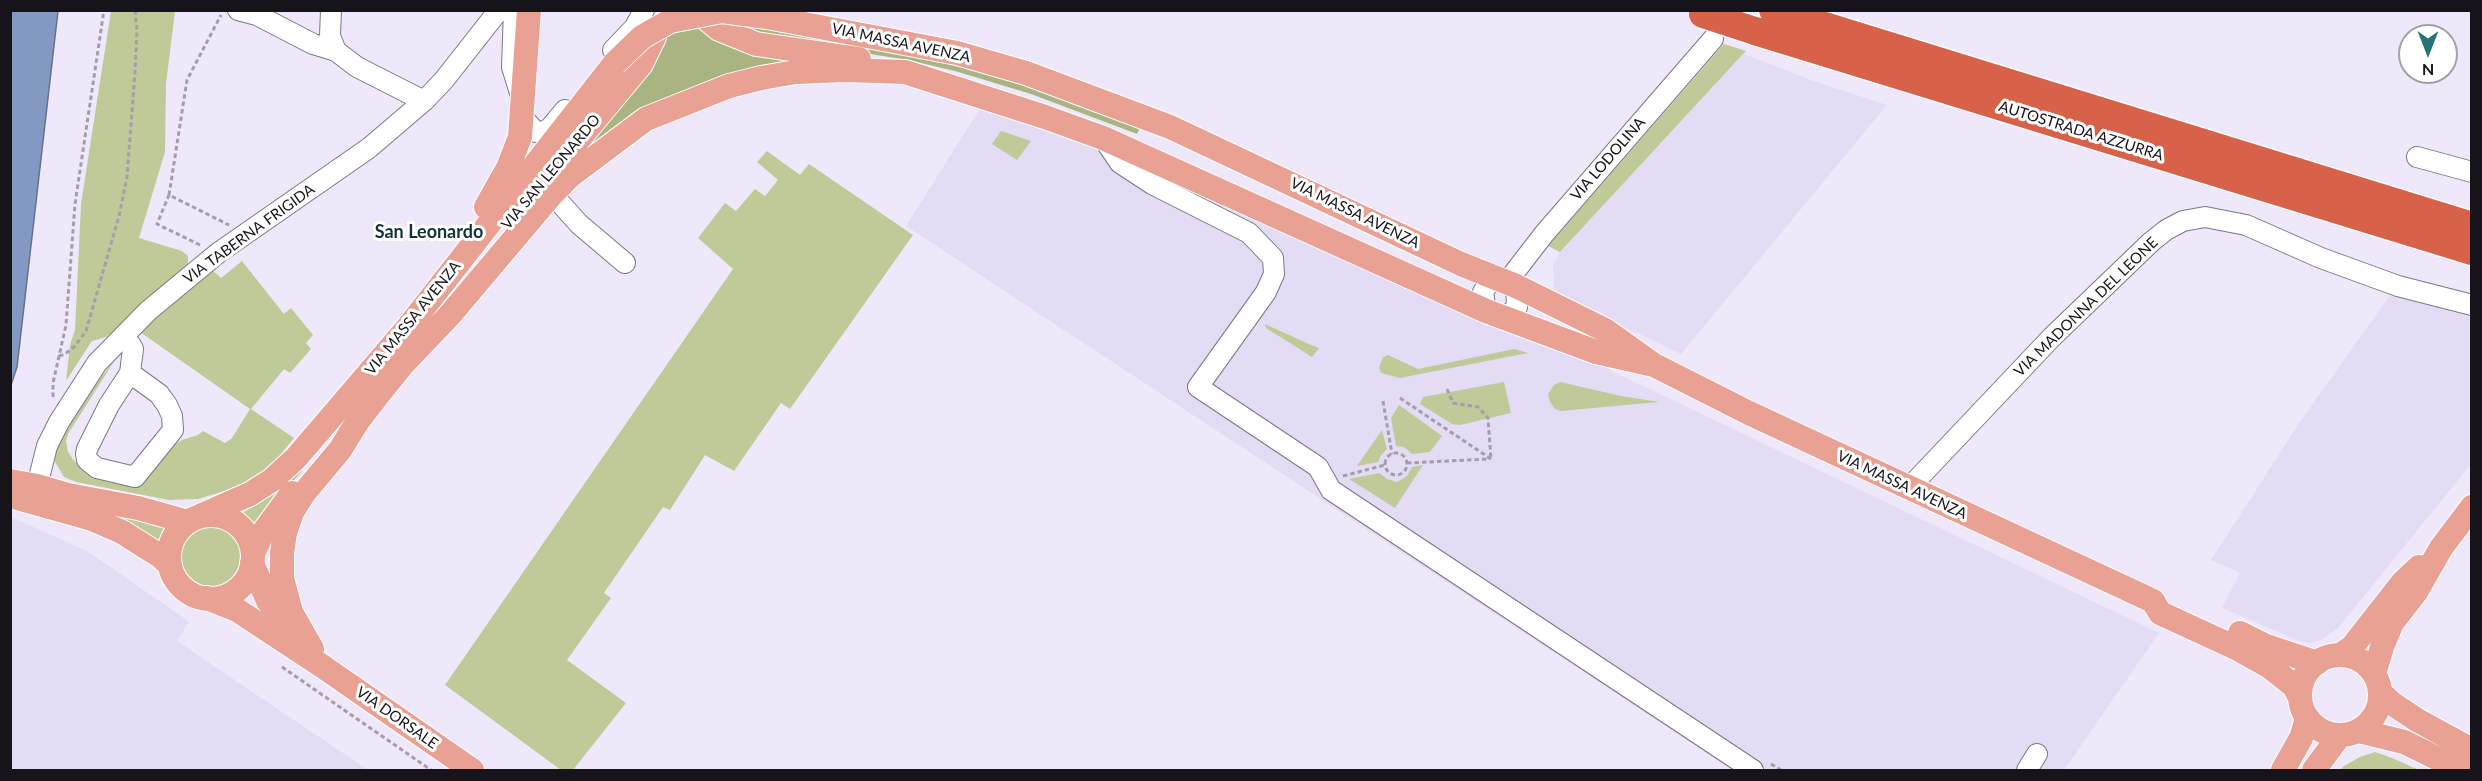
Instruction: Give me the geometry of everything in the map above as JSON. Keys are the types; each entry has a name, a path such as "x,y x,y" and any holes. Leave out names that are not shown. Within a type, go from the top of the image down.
{"highway":[{"name":"AUTOSTRADA AZZURRA","path":"1702,21 1764,21 2472,226"},
{"name":"AUTOSTRADA AZZURRA","path":"1764,21 2472,251"}],"main road":[{"name":"VIA SAN LEONARDO","path":"409,326 435,278 493,197 520,137 524,109 529,10"},
{"path":"807,10 960,41 1036,62 1123,96 1170,127"},
{"name":"VIA MASSA AVENZA","path":"194,519 250,494 272,480 296,458 409,326 615,63 642,37 670,21 722,11 767,17 957,53 1026,73 1170,127 1605,330 1654,364 1908,489 2153,601 2166,599 2266,646 2316,663"},
{"path":"707,19 729,34 756,44 872,61 905,72"},
{"name":"VIA SAN LEONARDO","path":"403,364 472,268 641,64 654,37"},
{"name":"VIA MASSA AVENZA","path":"317,657 291,612 282,578 285,533 292,512 304,493 340,450 358,421 403,364 449,316 552,194 570,176 646,119 729,86 796,72 845,70 905,72 1103,138 1496,314 1596,352 1654,364"},
{"name":"VIA MASSA AVENZA","path":"252,559 262,534 286,500 347,424 382,390"},
{"path":"10,481 68,495 194,519"},
{"path":"10,496 92,519 122,532 160,556 170,566"},
{"path":"2314,771 2350,733 2375,714 2382,647 2392,623 2416,592 2441,548 2472,507"},
{"path":"213,515 237,524 246,533 252,559 244,582 237,590 227,595 207,598 194,595 174,578 169,553 178,530 194,519 213,515"},
{"path":"2340,655 2352,647 2403,582 2441,548"},
{"name":"VIA DORSALE","path":"252,559 268,601 294,634 317,657"},
{"name":"VIA DORSALE","path":"207,598 237,610 317,657 472,771"},
{"name":"VIA MASSA AVENZA","path":"2153,601 2160,613 2236,648 2270,667 2294,686 2316,728 2328,734 2350,733 2404,742 2461,771"},
{"path":"2283,771 2301,738 2303,707 2301,683 2316,663 2328,657 2340,655 2353,657 2365,664 2392,704 2416,720 2472,750"}],"street":[{"path":"331,10 330,36 336,51"},
{"name":"VIA TABERNA FRIGIDA","path":"37,486 47,446 59,422 97,363 148,310 218,253 369,148 424,101 444,80 499,10"},
{"path":"514,10 512,67 524,109 536,132 543,132 550,128 634,27 658,12"},
{"path":"232,12 257,15 313,44 336,51 357,66 424,101"},
{"name":"VIA LODOLINA","path":"1506,282 1702,21"},
{"path":"1103,138 1120,163 1152,184 1249,233 1273,258 1274,274 1266,291 1198,387 1318,467 1331,490 1753,771"},
{"path":"2417,157 2472,172"},
{"path":"552,194 579,224 625,263"},
{"name":"VIA MADONNA DEL LEONE","path":"1908,489 2052,337 2151,242 2166,230 2183,221 2205,217 2246,225 2321,258 2398,286 2472,305"},
{"path":"1506,282 1517,307 1496,314 1483,291 1506,282"},
{"path":"122,338 133,349 130,373 109,405 86,454 87,460 97,468 135,477 172,430 172,423 167,405 159,394 130,373"}],"path":[{"path":"59,422 53,400 53,383 66,325 75,204 104,10"},
{"path":"59,356 74,347 86,331 119,216 127,177 135,72 137,30 135,10"},
{"path":"218,253 157,224 169,195 187,80 232,12"},
{"path":"169,195 246,234"},
{"path":"1447,389 1453,403 1478,407 1488,418 1491,459"},
{"path":"1400,398 1491,459"},
{"path":"1383,401 1392,454"},
{"path":"1392,454 1403,455 1407,463 1404,471 1399,474 1388,472 1385,461 1392,454"},
{"path":"1407,463 1491,459"}],"shaded area":[{"path":"1744,54 1811,80 1887,105 1681,354 1554,293 1553,265 1560,252"},
{"path":"981,107 1120,157 1591,361 2159,633 2064,770 1732,770 906,226"},
{"path":"2390,295 2471,317 2471,464 2338,628 2321,640 2309,643 2299,641 2222,608 2240,573 2211,560 2298,425"},
{"path":"11,517 87,551 184,618 189,622 177,641 368,770 11,770"}],"green space":[{"path":"111,11 175,11 166,84 165,152 139,238 182,251 188,256 188,264 186,271 115,330 106,337 92,341 66,381 70,345 75,330 81,204"},
{"path":"732,18 953,57 1141,126 1137,134 1031,94 955,71 908,60 751,35"},
{"path":"693,23 812,60 793,66 573,163 652,69 671,29"},
{"path":"1724,44 1746,51 1560,252 1548,246"},
{"path":"1001,131 1031,141 1017,160 992,144"},
{"path":"767,151 800,175 809,164 913,235 790,409 781,403 734,471 705,455 670,510 663,507 604,593 611,598 567,660 626,703 573,770 561,770 445,685 733,269 698,238 725,203 736,211 755,189 765,196 778,180 757,162"},
{"path":"242,261 284,314 291,308 313,335 306,343 311,349 290,373 284,369 251,409 294,438 272,465 254,479 235,488 198,499 169,500 76,482 64,477 55,462 55,452 78,405 115,360 68,434 66,441 68,452 74,461 120,479 182,440 203,431 225,443 232,438 250,409 140,332 211,269 221,278"},
{"path":"1265,324 1319,348 1312,357 1266,328"},
{"path":"1514,349 1528,353 1400,378 1381,373 1379,368 1383,357 1388,355 1418,369"},
{"path":"1504,382 1511,413 1460,425 1452,424 1420,404 1423,397"},
{"path":"1560,382 1659,402 1561,411 1555,409 1548,394 1554,385"},
{"path":"1399,405 1442,436 1430,452 1412,454 1404,447 1396,446 1391,418"},
{"path":"1382,430 1387,449 1378,462 1357,466"},
{"path":"1423,465 1395,508 1349,479 1379,473 1397,482 1407,476 1412,467"},
{"path":"298,467 302,471 279,498 258,531 243,513 265,497"},
{"path":"98,510 154,525 170,526 162,539 160,548"},
{"path":"211,525 223,527 234,534 241,545 243,557 241,569 234,580 223,587 211,589 199,587 188,580 181,569 179,557 181,545 188,534 199,527"},
{"path":"2375,752 2419,770 2340,770 2360,757"}],"water":[{"path":"11,10 58,11 17,367 11,385"}],"district":[{"name":"San Leonardo","path":"429,232"}]}
